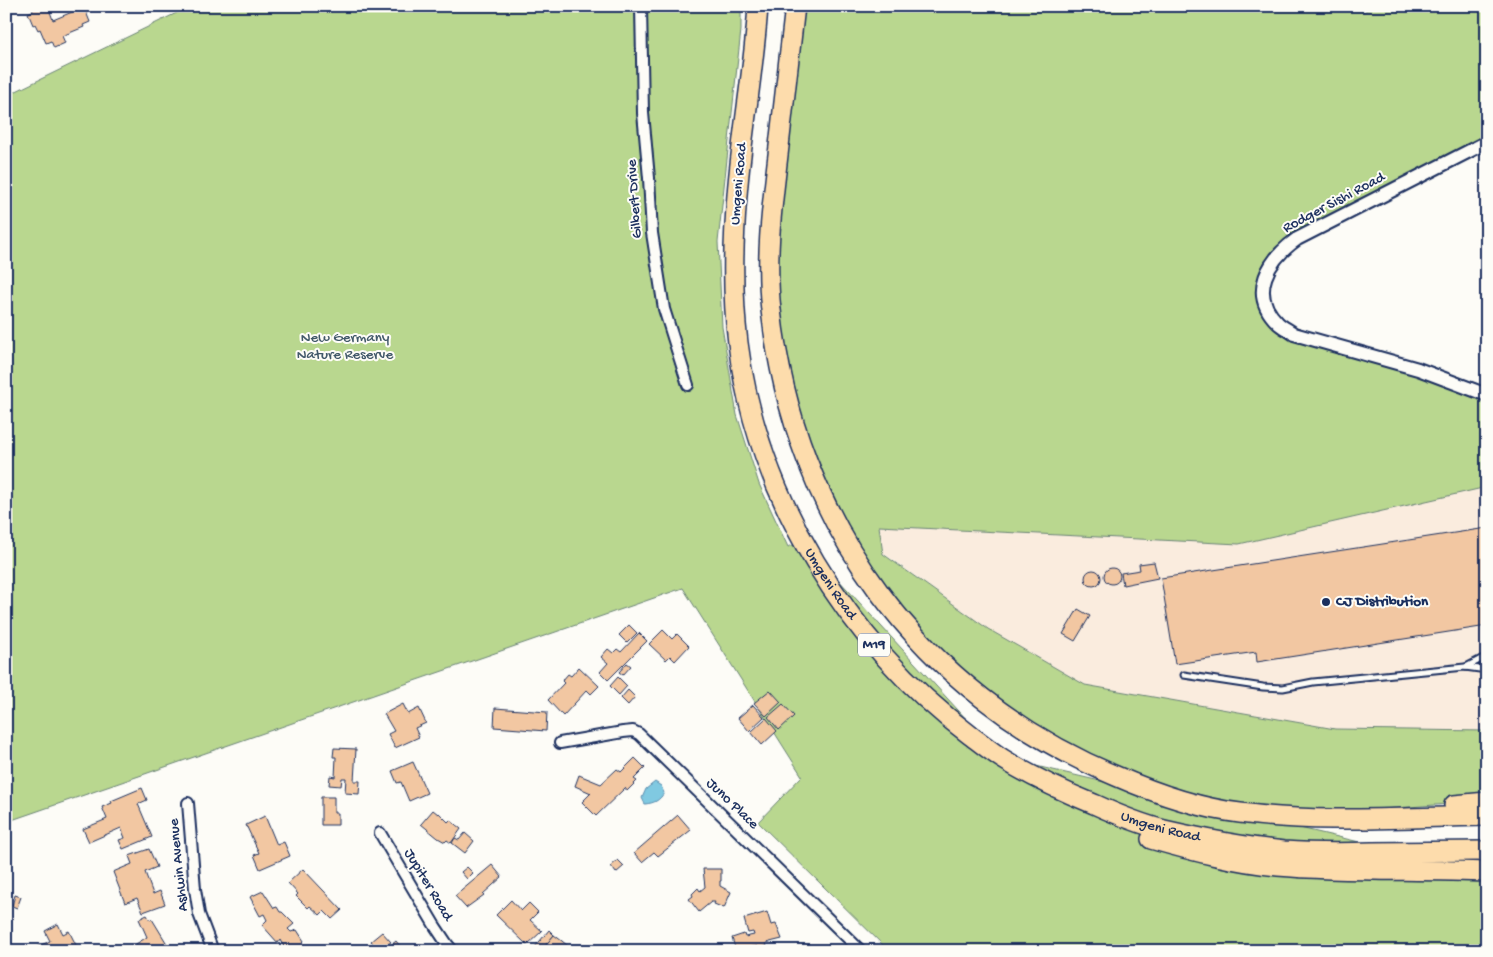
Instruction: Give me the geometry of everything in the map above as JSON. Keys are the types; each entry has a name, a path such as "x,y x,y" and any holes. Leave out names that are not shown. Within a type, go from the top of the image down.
{"highway":[{"name":"Umgeni Road","path":"758,6 749,98 736,195 735,291 738,345 747,391 762,446 783,501 803,541 826,580 870,641 919,692 954,723 1002,758 1058,790 1160,829 1218,841 1284,851 1487,851"},
{"name":"Umgeni Road","path":"795,6 771,209 769,261 771,308 778,360 794,426 805,456 840,532 860,564 908,629 938,660 979,696 1027,731 1084,763 1182,800 1238,813 1296,819 1487,816"},
{"path":"1002,758 1062,800 1104,821 1147,837 1191,850 1248,862 1292,867 1487,872"},
{"path":"1238,813 1344,813 1487,802"}],"street":[{"name":"Gilbert Drive","path":"641,6 643,113 652,233 664,309 688,385"},
{"name":"Rodger Sishi Road","path":"1487,142 1297,239 1277,255 1263,282 1269,311 1278,323 1294,334 1418,369 1487,395"},
{"name":"Juno Place","path":"560,743 623,732 633,731 639,734 862,951"},
{"name":"Ashwin Avenue","path":"188,803 195,889 199,914 213,951"},
{"name":"Jupiter Road","path":"380,833 434,926 453,951"}],"lane":[{"path":"1465,667 1487,656"},
{"path":"1184,674 1263,687 1283,688 1313,682 1465,667 1487,670"}],"shaded area":[{"path":"1487,487 1487,731 1335,729 1085,685 988,629 883,553 879,526 1239,544"}],"green space":[{"name":"New Germany Nature Reserve","path":"191,6 741,6 741,30 718,242 722,327 737,415 759,484 788,547 803,541 1002,758 1487,872 1487,951 889,951 758,822 802,776 683,588 6,822 6,96"},
{"path":"796,6 1358,6 1364,12 1372,6 1487,6 1487,140 1307,230 1261,287 1279,327 1487,397 1487,487 1239,544 879,526 883,554 988,629 1085,685 1335,729 1487,731 1487,801 1343,812 1238,811 1180,796 1024,727 909,627 819,484 771,307"}],"water":[{"path":"655,782 661,786 664,793 656,801 645,804 642,798 646,789"}],"building":[{"path":"48,6 53,20 84,7 90,22 83,25 84,27 62,36 65,43 54,48 51,41 46,43 40,29 38,30 35,24 33,25 28,13 33,11 32,8"},
{"name":"CJ Distribution","path":"1487,528 1487,626 1257,662 1256,652 1175,664 1161,578"},
{"path":"1154,562 1158,578 1123,585 1121,573 1140,570 1139,564"},
{"path":"1112,568 1120,576 1112,584 1104,576"},
{"path":"1093,570 1101,578 1093,586 1085,578"},
{"path":"1078,609 1090,616 1075,641 1063,634"},
{"path":"629,625 637,633 627,643 619,635"},
{"path":"663,630 672,639 677,634 689,646 675,661 670,656 666,660 649,644"},
{"path":"639,633 647,641 608,680 600,672 608,663 601,657 608,649 613,653 617,649 621,652"},
{"path":"627,663 631,666 623,675 619,672"},
{"path":"579,667 599,686 591,694 587,690 563,716 548,700 564,683 562,681 568,674 571,676"},
{"path":"618,677 627,686 619,695 610,686"},
{"path":"628,690 635,697 628,705 621,698"},
{"path":"770,690 781,702 766,716 754,703"},
{"path":"403,704 408,714 419,708 426,723 415,728 419,737 395,748 388,734 394,731 384,714"},
{"path":"783,704 794,716 779,730 768,717"},
{"path":"753,705 764,717 749,731 738,718"},
{"path":"495,708 547,712 546,731 494,727"},
{"path":"766,718 777,731 762,745 751,732"},
{"path":"334,748 356,749 354,781 360,781 359,794 345,793 346,778 342,778 341,786 329,785 330,776 335,777 336,757 333,757"},
{"path":"635,758 645,768 634,779 637,781 627,791 625,788 596,816 582,802 591,793 575,786 579,775 601,784 617,769 621,772"},
{"path":"413,762 427,793 409,801 401,782 397,783 392,771"},
{"path":"142,788 147,800 138,804 152,837 123,849 119,840 125,838 121,828 89,842 83,829 107,819 102,807 112,803 111,801"},
{"path":"321,797 334,797 334,813 338,813 338,825 321,825"},
{"path":"433,810 448,822 450,820 461,829 451,843 438,838 421,824"},
{"path":"678,815 691,830 658,856 654,852 642,862 634,853"},
{"path":"265,816 277,845 284,842 290,856 260,869 254,855 259,853 246,825"},
{"path":"465,833 474,841 465,853 452,843 455,838 459,840"},
{"path":"149,849 157,867 145,872 153,894 160,891 165,904 143,912 137,898 125,903 113,872 132,864 129,856"},
{"path":"618,860 624,866 616,873 611,866"},
{"path":"492,865 502,877 484,895 466,908 455,896"},
{"path":"467,867 473,873 467,879 461,872"},
{"path":"303,869 342,910 332,919 324,911 320,915 310,906 308,908 296,896 298,894 288,883"},
{"path":"703,869 721,869 720,886 731,892 724,908 714,904 715,902 711,902 699,912 689,899 698,888 700,891 705,887"},
{"path":"263,891 274,908 277,907 294,924 288,929 291,932 297,930 304,941 302,943 306,951 286,951 280,940 278,943 262,925 267,920 264,914 260,916 250,897"},
{"path":"15,895 21,897 17,908 12,906"},
{"path":"511,900 521,911 529,903 538,912 530,920 542,931 527,945 496,915"},
{"path":"767,912 771,925 776,924 782,939 766,943 767,946 758,949 757,946 736,951 732,938 744,934 745,937 754,935 753,932 748,933 744,919"},
{"path":"147,915 150,920 152,919 169,947 162,951 140,951 136,944 147,937 139,919"},
{"path":"58,924 63,934 69,931 77,947 69,951 39,951 37,947 50,941 45,931"},
{"path":"549,930 554,935 539,951 535,947"},
{"path":"382,932 391,942 379,951 371,941"},
{"path":"554,935 562,941 574,951 541,951"},
{"path":"396,941 404,951 384,951"}],"place":[{"name":"CJ Distribution","path":"1326,602"}]}
